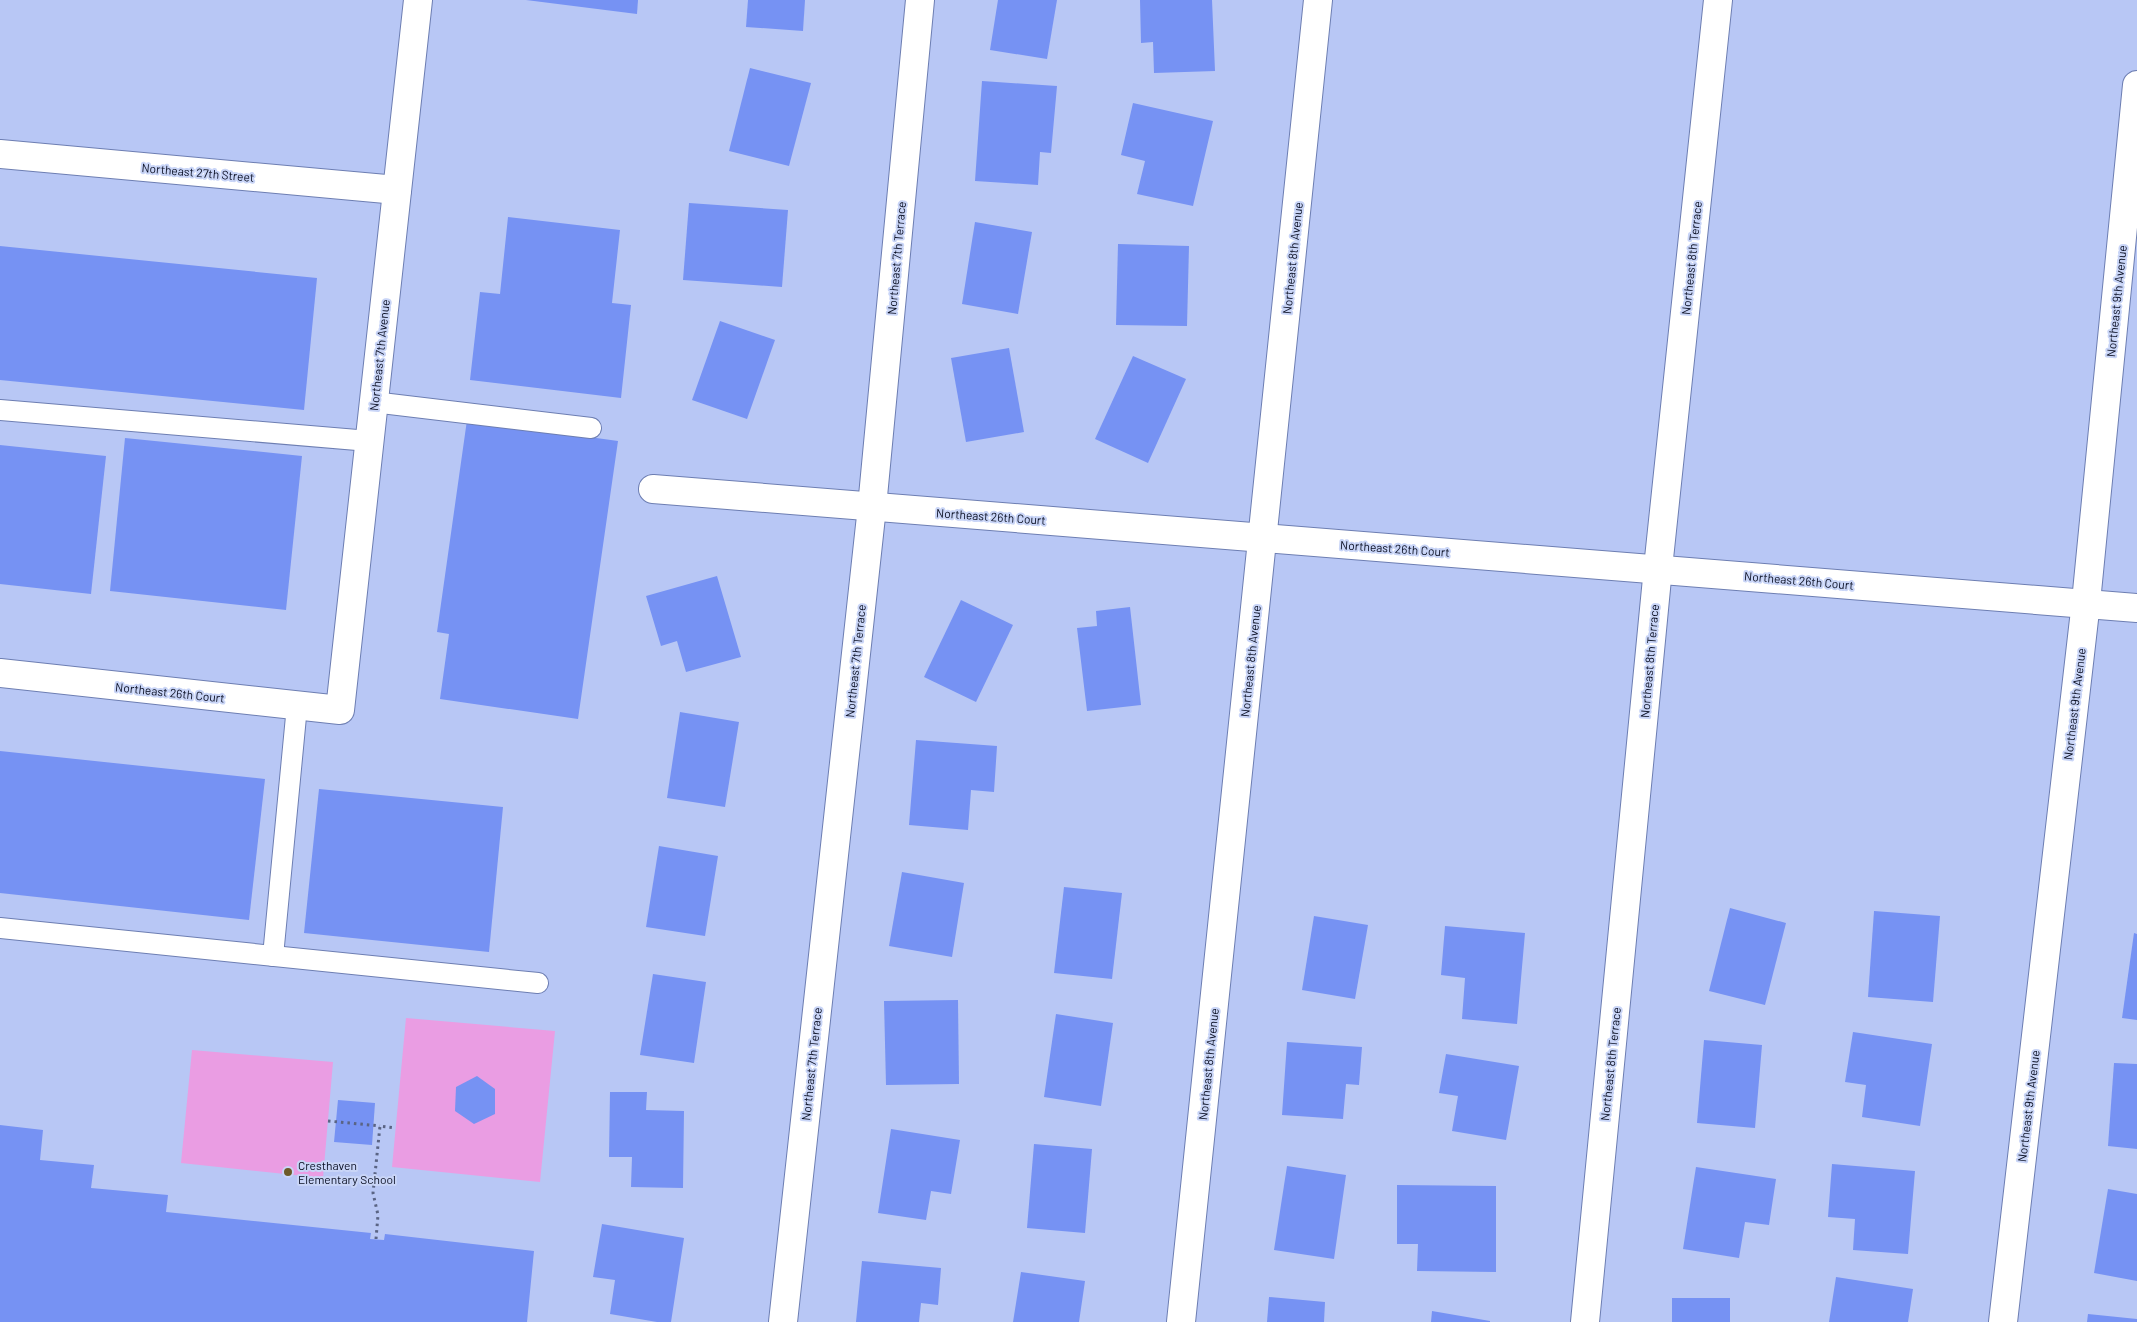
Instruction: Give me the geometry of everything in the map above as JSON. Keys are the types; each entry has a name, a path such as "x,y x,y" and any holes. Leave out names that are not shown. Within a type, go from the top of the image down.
{"street":[{"name":"Northeast 7th Avenue","path":"340,710 418,0"},
{"name":"Northeast 7th Terrace","path":"783,1322 872,507 920,0"},
{"name":"Northeast 8th Avenue","path":"1181,1322 1318,0"},
{"name":"Northeast 8th Terrace","path":"1585,1322 1658,568 1718,0"},
{"name":"Northeast 9th Avenue","path":"2003,1322 2086,602 2137,85"},
{"name":"Northeast 27th Street","path":"0,154 397,190"},
{"name":"Northeast 26th Court","path":"653,489 2086,602 2137,608"},
{"name":"Northeast 26th Court","path":"0,673 340,710"}],"lane":[{"path":"373,402 591,428"},
{"path":"0,410 369,441"},
{"path":"273,956 297,706"},
{"path":"0,928 538,983"}],"path":[{"path":"328,1121 395,1128"},
{"path":"376,1239 378,1215 373,1193 380,1126"}],"shaded area":[{"path":"406,1018 555,1031 540,1182 392,1167"},
{"path":"192,1050 333,1062 323,1178 181,1163"}],"building":[{"path":"526,0 638,0 637,14"},
{"path":"748,0 805,0 803,31 746,27"},
{"path":"998,0 1057,0 1047,59 990,50"},
{"path":"1140,0 1212,0 1215,71 1154,73 1153,42 1141,43"},
{"path":"750,68 811,83 789,166 729,151"},
{"path":"982,81 1057,86 1051,153 1040,152 1038,185 975,181"},
{"path":"1133,103 1213,121 1193,206 1137,194 1145,161 1121,155"},
{"path":"689,203 788,210 782,287 683,280"},
{"path":"508,217 620,230 612,303 631,305 621,398 470,380 480,292 500,294"},
{"path":"975,222 1032,232 1018,314 962,304"},
{"path":"1118,244 1189,246 1187,326 1116,325"},
{"path":"0,246 317,278 304,410 0,380"},
{"path":"720,321 775,340 747,419 692,400"},
{"path":"1009,348 1024,432 966,442 951,358"},
{"path":"1133,356 1186,379 1148,463 1095,439"},
{"path":"467,420 618,441 578,719 440,699 449,634 437,632"},
{"path":"125,438 302,456 286,610 110,591"},
{"path":"0,445 106,456 91,594 0,584"},
{"path":"717,576 741,657 686,672 677,641 661,646 646,596"},
{"path":"961,600 1013,625 976,702 924,677"},
{"path":"1130,607 1141,705 1087,711 1077,628 1097,626 1096,611"},
{"path":"680,712 739,722 725,807 667,798"},
{"path":"916,740 997,746 994,792 971,790 968,830 909,825"},
{"path":"0,751 265,779 249,920 0,893"},
{"path":"319,789 503,807 489,952 304,933"},
{"path":"659,846 718,856 705,936 646,927"},
{"path":"902,872 964,883 952,957 889,946"},
{"path":"1064,887 1122,893 1112,979 1054,973"},
{"path":"1730,908 1786,923 1765,1005 1709,991"},
{"path":"1874,911 1940,916 1933,1002 1868,997"},
{"path":"1314,916 1368,925 1355,999 1302,990"},
{"path":"1445,926 1525,933 1517,1024 1462,1019 1465,978 1441,975"},
{"path":"2134,933 2137,934 2137,1020 2122,1018"},
{"path":"653,974 706,982 694,1063 640,1055"},
{"path":"958,1000 959,1084 886,1085 884,1001"},
{"path":"1056,1014 1113,1023 1101,1106 1044,1097"},
{"path":"1853,1032 1932,1044 1920,1126 1862,1117 1866,1085 1845,1082"},
{"path":"1704,1040 1762,1045 1755,1128 1697,1123"},
{"path":"1287,1042 1362,1047 1359,1085 1346,1084 1343,1119 1282,1115"},
{"path":"1446,1054 1519,1066 1506,1140 1452,1131 1458,1096 1439,1093"},
{"path":"2114,1063 2137,1064 2137,1149 2108,1146"},
{"path":"477,1076 495,1089 495,1114 474,1124 455,1111 456,1087"},
{"path":"610,1092 647,1092 646,1110 684,1111 683,1188 631,1187 632,1157 609,1157"},
{"path":"338,1100 375,1103 372,1145 334,1142"},
{"path":"0,1125 43,1130 40,1160 94,1165 91,1188 168,1195 166,1212 371,1233 370,1239 384,1240 385,1234 534,1251 527,1322 0,1322"},
{"path":"891,1129 960,1140 951,1194 931,1191 926,1220 878,1213"},
{"path":"1034,1144 1092,1149 1085,1233 1027,1228"},
{"path":"1832,1164 1915,1171 1908,1254 1853,1250 1855,1219 1828,1217"},
{"path":"1287,1166 1346,1175 1334,1259 1274,1250"},
{"path":"1696,1167 1776,1179 1769,1225 1745,1222 1739,1258 1683,1249"},
{"path":"1397,1185 1496,1186 1496,1272 1417,1271 1418,1244 1397,1244"},
{"path":"2108,1189 2137,1194 2137,1281 2094,1273"},
{"path":"602,1224 684,1238 671,1322 657,1322 610,1314 615,1280 593,1277"},
{"path":"862,1261 941,1268 938,1305 921,1303 919,1322 856,1322"},
{"path":"1021,1272 1085,1281 1079,1322 1013,1322"},
{"path":"1836,1277 1913,1289 1908,1322 1829,1322"},
{"path":"1269,1297 1325,1302 1324,1322 1267,1322"},
{"path":"1672,1298 1730,1298 1730,1322 1672,1322"},
{"path":"1432,1311 1490,1321 1490,1322 1431,1322"},
{"path":"2088,1314 2137,1319 2137,1322 2087,1322"}],"place":[{"name":"Cresthaven Elementary School","path":"288,1172"}]}
